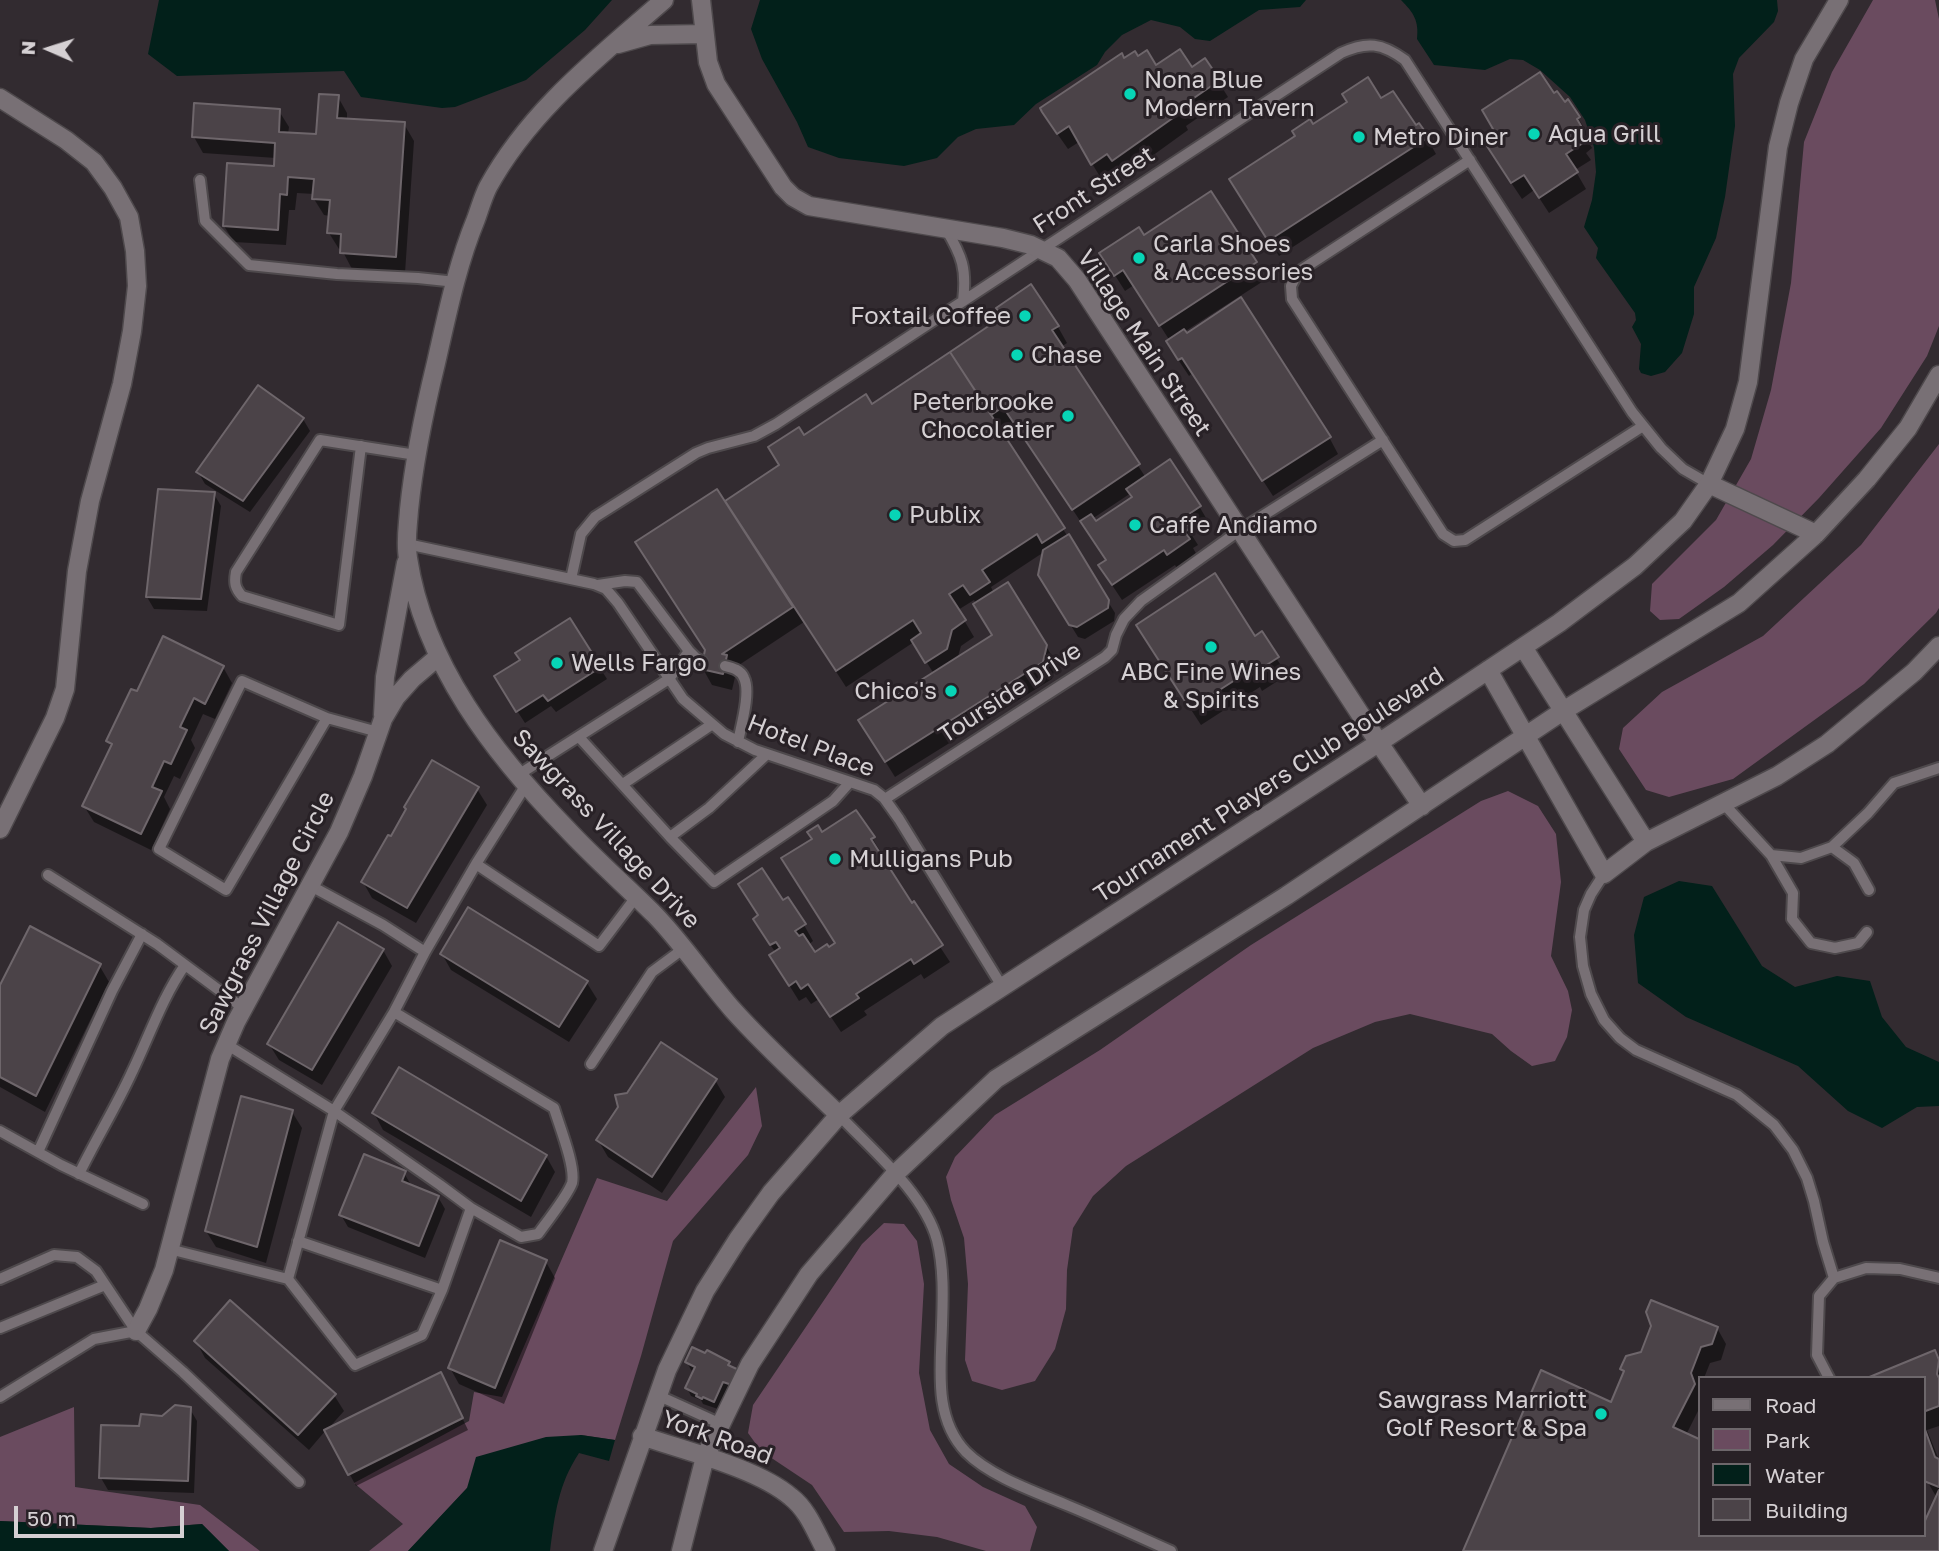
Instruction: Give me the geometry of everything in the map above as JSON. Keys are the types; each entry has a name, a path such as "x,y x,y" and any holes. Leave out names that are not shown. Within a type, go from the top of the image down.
{"street":[{"name":"Sawgrass Village Drive","path":"664,0 545,107 514,145 487,190 467,241 423,418 412,478 407,550 418,604 442,665 469,709 522,780 566,829 657,918 748,1026 839,1115"},
{"name":"Village Main Street","path":"701,0 708,62 716,84 783,187 793,197 809,206 1003,238 1031,245 1058,258 1077,280 1422,806"},
{"path":"704,34 712,0"},
{"name":"Tournament Players Club Boulevard","path":"603,1551 657,1395 705,1291 771,1193 839,1115 942,1026 1559,623 1635,566 1683,521 1709,484 1735,429 1748,382 1779,148 1789,103 1804,59 1839,0"},
{"name":"Sawgrass Village Drive","path":"611,46 650,35 704,34"},
{"path":"0,98 66,140 94,163 113,188 129,217 137,286 122,384 90,501 77,571 65,689 55,718 0,829"},
{"path":"681,1551 705,1457 750,1364 810,1274 895,1174 996,1079 1286,896 1563,711 1739,603 1816,534 1867,479 1908,428 1939,375"},
{"path":"1709,484 1816,534"},
{"path":"381,726 385,677 407,550"},
{"path":"1523,647 1646,842"},
{"path":"1488,670 1604,874 1646,842 1776,776 1826,744 1936,653"},
{"name":"Sawgrass Village Circle","path":"136,1331 164,1270 226,1044 339,832 381,726 396,697 439,656"},
{"name":"York Road","path":"642,1436 735,1467 775,1485 793,1498 805,1512 826,1551"}],"lane":[{"name":"Front Street","path":"571,579 581,534 595,517 696,453 754,436 776,424 1340,53 1353,47 1374,45 1391,50 1405,60 1632,412 1661,448 1683,469 1709,484"},
{"path":"1470,160 1298,272 1291,286 1292,299 1443,534 1454,541 1465,540 1643,426"},
{"path":"200,180 205,222 249,265 456,282"},
{"path":"946,229 964,264 966,281 963,301"},
{"path":"361,446 339,625 242,596 234,582 236,572 320,440 361,446 416,455"},
{"name":"Tourside Drive","path":"885,799 1105,657 1112,650 1124,619 1141,601 1240,530 1382,440"},
{"path":"407,550 598,585 637,582 689,651 702,661"},
{"name":"Hotel Place","path":"598,585 606,589 618,603 682,699 711,724 738,742 874,790 885,799 1003,988"},
{"path":"288,1279 334,1111 394,1012 522,780 579,737 669,679 689,651"},
{"path":"725,666 734,668 746,679 738,742"},
{"path":"327,718 226,890 159,849 242,681 327,718 381,726"},
{"path":"623,785 711,724"},
{"path":"579,737 715,882 834,802 850,782"},
{"path":"670,837 709,808 767,754"},
{"path":"1771,855 1801,858 1832,847 1868,813 1894,783 1939,768"},
{"path":"1723,803 1771,855 1793,893 1792,919 1811,943 1835,948 1858,943 1867,932"},
{"path":"1832,847 1854,863 1870,890"},
{"path":"476,864 599,946 636,897"},
{"path":"1604,874 1587,902 1580,937 1583,966 1591,994 1604,1020 1620,1038 1636,1050 1737,1095 1774,1125 1793,1150 1807,1178 1834,1278"},
{"path":"48,875 142,934 243,1008"},
{"path":"311,886 383,925 425,952"},
{"path":"38,1152 112,990 142,934"},
{"path":"591,1064 652,972 683,949"},
{"path":"79,1174 127,1082 171,985 185,965"},
{"path":"226,1044 334,1111 471,1208 521,1237 538,1234 572,1183 570,1160 554,1108 394,1012"},
{"path":"839,1115 912,1192 927,1216 936,1239 941,1263 942,1295 940,1385 950,1430 964,1450 982,1466 1171,1551"},
{"path":"0,1131 79,1174 143,1204"},
{"path":"169,1249 288,1279 355,1365 422,1335 442,1290 471,1208"},
{"path":"298,1241 442,1290"},
{"path":"0,1279 54,1255 77,1257 96,1271 136,1331 299,1482"},
{"path":"1828,1376 1817,1355 1819,1296 1834,1278 1866,1268 1900,1269 1939,1278"},
{"path":"0,1328 105,1285"},
{"path":"0,1397 94,1339 136,1331"},
{"path":"657,1395 721,1424"}],"green space":[{"path":"1873,0 1935,0 1939,19 1939,326 1927,356 1881,428 1819,498 1773,545 1724,587 1679,619 1660,620 1650,611 1652,584 1716,520 1751,459 1771,390 1791,283 1804,142 1832,72"},
{"path":"1939,444 1939,608 1936,613 1864,684 1733,779 1669,797 1646,790 1619,749 1623,728 1662,692 1763,636 1861,545"},
{"path":"1508,791 1538,806 1556,834 1561,882 1551,956 1568,991 1572,1010 1567,1037 1555,1061 1532,1066 1492,1034 1410,1014 1375,1022 1313,1048 1126,1166 1093,1196 1073,1228 1067,1270 1066,1309 1055,1349 1035,1381 1002,1390 972,1381 965,1360 968,1284 964,1238 946,1177 955,1157 995,1115 1100,1050 1251,945 1481,801"},
{"path":"756,1087 762,1126 748,1155 673,1241 615,1440 581,1435 467,1488 408,1551 369,1551 403,1524 354,1483 469,1421 474,1392 502,1397 597,1178 667,1201"},
{"path":"884,1223 904,1224 917,1241 924,1284 919,1373 930,1430 949,1464 983,1487 1025,1506 1037,1527 1030,1551 986,1551 937,1537 889,1531 844,1532 812,1485 761,1451 748,1433 753,1405 862,1244"},
{"path":"74,1407 75,1487 200,1505 260,1551 229,1551 202,1524 151,1528 0,1521 0,1437"}],"water":[{"path":"159,0 612,0 585,30 526,80 455,107 442,108 361,97 344,71 177,76 148,54"},
{"path":"760,0 1306,0 1300,7 1259,10 1210,41 1195,39 1180,27 1151,20 1122,35 1105,52 1097,65 1036,104 1014,125 976,129 958,137 937,158 904,166 839,158 808,147 762,59 751,29"},
{"path":"1401,0 1777,0 1778,11 1774,22 1739,58 1733,74 1735,126 1716,238 1694,287 1694,314 1682,353 1665,372 1651,376 1641,373 1641,344 1632,327 1636,320 1635,313 1596,258 1598,248 1584,227 1596,172 1594,147 1585,120 1570,97 1540,70 1523,60 1510,59 1485,70 1434,65 1417,39 1415,18"},
{"path":"1679,881 1712,886 1762,966 1795,987 1837,976 1870,981 1882,1017 1906,1047 1939,1062 1939,1106 1917,1107 1882,1128 1848,1111 1798,1066 1686,1017 1638,983 1634,935 1644,897"},
{"path":"581,1435 615,1440 609,1461 579,1453 558,1500 550,1551 408,1551 467,1488 476,1457 546,1437"},
{"path":"0,1521 151,1528 202,1524 229,1551 0,1551"}],"building":[{"name":"Nona Blue Modern Tavern","path":"1180,49 1192,67 1205,58 1220,80 1178,109 1180,113 1112,161 1107,154 1091,165 1069,126 1057,134 1040,108 1122,53 1124,58 1135,51 1138,56 1147,50 1156,65"},
{"name":"Aqua Grill","path":"1540,72 1554,93 1557,91 1565,102 1568,99 1580,117 1577,119 1584,131 1578,136 1583,143 1566,154 1578,172 1539,198 1524,175 1511,183 1481,137 1493,129 1482,110"},
{"path":"1368,77 1381,98 1393,91 1416,125 1419,123 1429,137 1268,241 1229,179 1295,136 1292,131 1310,119 1313,124 1347,102 1342,94"},
{"path":"319,94 339,95 337,118 405,122 396,257 340,253 341,234 327,233 330,200 312,199 314,179 288,177 287,195 280,194 278,230 223,226 227,163 274,166 275,143 192,137 194,103 280,109 279,132 316,134"},
{"path":"1211,191 1257,262 1159,326 1123,270 1114,276 1099,253 1139,227 1144,235"},
{"path":"1031,284 1059,326 1052,330 1140,464 1072,510 1003,407 991,415 950,352 1002,317 996,308"},
{"path":"1241,297 1331,437 1262,481 1182,358 1178,360 1166,341 1184,329 1187,333"},
{"name":"Publix","path":"950,352 1065,528 1042,543 1037,534 982,570 990,582 970,595 963,585 949,594 966,620 952,630 947,649 925,663 911,640 921,633 913,620 836,671 725,501 779,465 768,447 799,427 804,435 866,394 872,404"},
{"path":"258,385 304,418 243,501 196,472"},
{"name":"Caffe Andiamo","path":"1170,459 1201,506 1183,518 1190,528 1185,532 1190,539 1167,555 1164,550 1112,585 1098,565 1106,560 1080,521 1091,514 1096,521 1132,497 1126,489"},
{"path":"158,489 215,492 201,599 146,597"},
{"path":"717,489 793,607 722,654 727,655 723,674 701,669 705,650 635,542"},
{"path":"1069,534 1109,600 1108,608 1077,627 1069,625 1038,575 1043,550"},
{"name":"ABC Fine Wines & Spirits","path":"1215,573 1255,636 1262,631 1279,657 1251,675 1249,671 1190,709 1136,625"},
{"path":"1008,582 1047,645 1043,662 885,762 858,720 992,635 973,604"},
{"name":"Wells Fargo","path":"570,618 601,667 548,701 543,695 516,712 494,676 520,660 515,653"},
{"path":"163,636 224,666 205,704 194,698 180,727 187,730 171,764 164,761 152,787 162,791 141,834 82,806 112,744 106,741 131,689 137,691"},
{"path":"432,760 479,787 407,908 361,882 388,835 391,836 406,809 404,807"},
{"path":"856,810 875,837 871,839 912,903 914,901 943,945 914,964 911,959 856,994 859,998 830,1017 808,984 801,989 796,981 789,986 769,955 780,948 776,942 770,945 753,919 758,915 738,884 762,868 783,900 788,897 806,924 795,931 799,936 803,934 815,952 827,944 829,947 835,943 781,858 812,839 807,832 818,825 822,832"},
{"path":"468,907 588,981 559,1027 440,954"},
{"path":"338,922 384,949 312,1070 267,1044"},
{"path":"30,926 101,964 36,1096 0,1077 0,985"},
{"path":"661,1042 717,1079 652,1177 596,1140 618,1107 615,1095 627,1093"},
{"path":"399,1067 547,1155 521,1201 372,1113"},
{"path":"241,1096 293,1110 257,1247 205,1231"},
{"path":"364,1154 406,1171 402,1181 439,1196 419,1246 339,1215"},
{"path":"500,1240 547,1260 495,1388 448,1368"},
{"path":"230,1300 336,1394 298,1435 194,1341"},
{"name":"Sawgrass Marriott Golf Resort & Spa","path":"1651,1300 1718,1327 1712,1344 1701,1347 1691,1373 1695,1384 1673,1427 1698,1439 1698,1537 1925,1537 1925,1521 1939,1490 1939,1551 1463,1551 1541,1370 1611,1402 1624,1371 1620,1369 1626,1356 1641,1352 1651,1326 1646,1312"},
{"path":"692,1347 705,1353 707,1350 739,1370 732,1385 723,1382 714,1402 703,1397 702,1399 685,1388 695,1367 685,1362"},
{"path":"1935,1350 1939,1360 1939,1406 1925,1411 1925,1376 1872,1376"},
{"path":"441,1372 463,1418 348,1475 324,1430"},
{"path":"175,1405 191,1407 188,1481 99,1478 101,1425 139,1426 141,1414 162,1416"},
{"path":"1925,1430 1935,1457 1939,1459 1939,1487 1925,1481"}],"place":[{"name":"Nona Blue Modern Tavern","path":"1130,94"},
{"name":"Aqua Grill","path":"1534,134"},
{"name":"Metro Diner","path":"1359,137"},
{"name":"Carla Shoes & Accessories","path":"1139,258"},
{"name":"Foxtail Coffee","path":"1025,316"},
{"name":"Chase","path":"1017,355"},
{"name":"Peterbrooke Chocolatier","path":"1068,416"},
{"name":"Publix","path":"895,515"},
{"name":"Caffe Andiamo","path":"1135,525"},
{"name":"ABC Fine Wines & Spirits","path":"1211,647"},
{"name":"Wells Fargo","path":"557,663"},
{"name":"Chico's","path":"951,691"},
{"name":"Mulligans Pub","path":"835,859"},
{"name":"Sawgrass Marriott Golf Resort & Spa","path":"1601,1414"}]}
